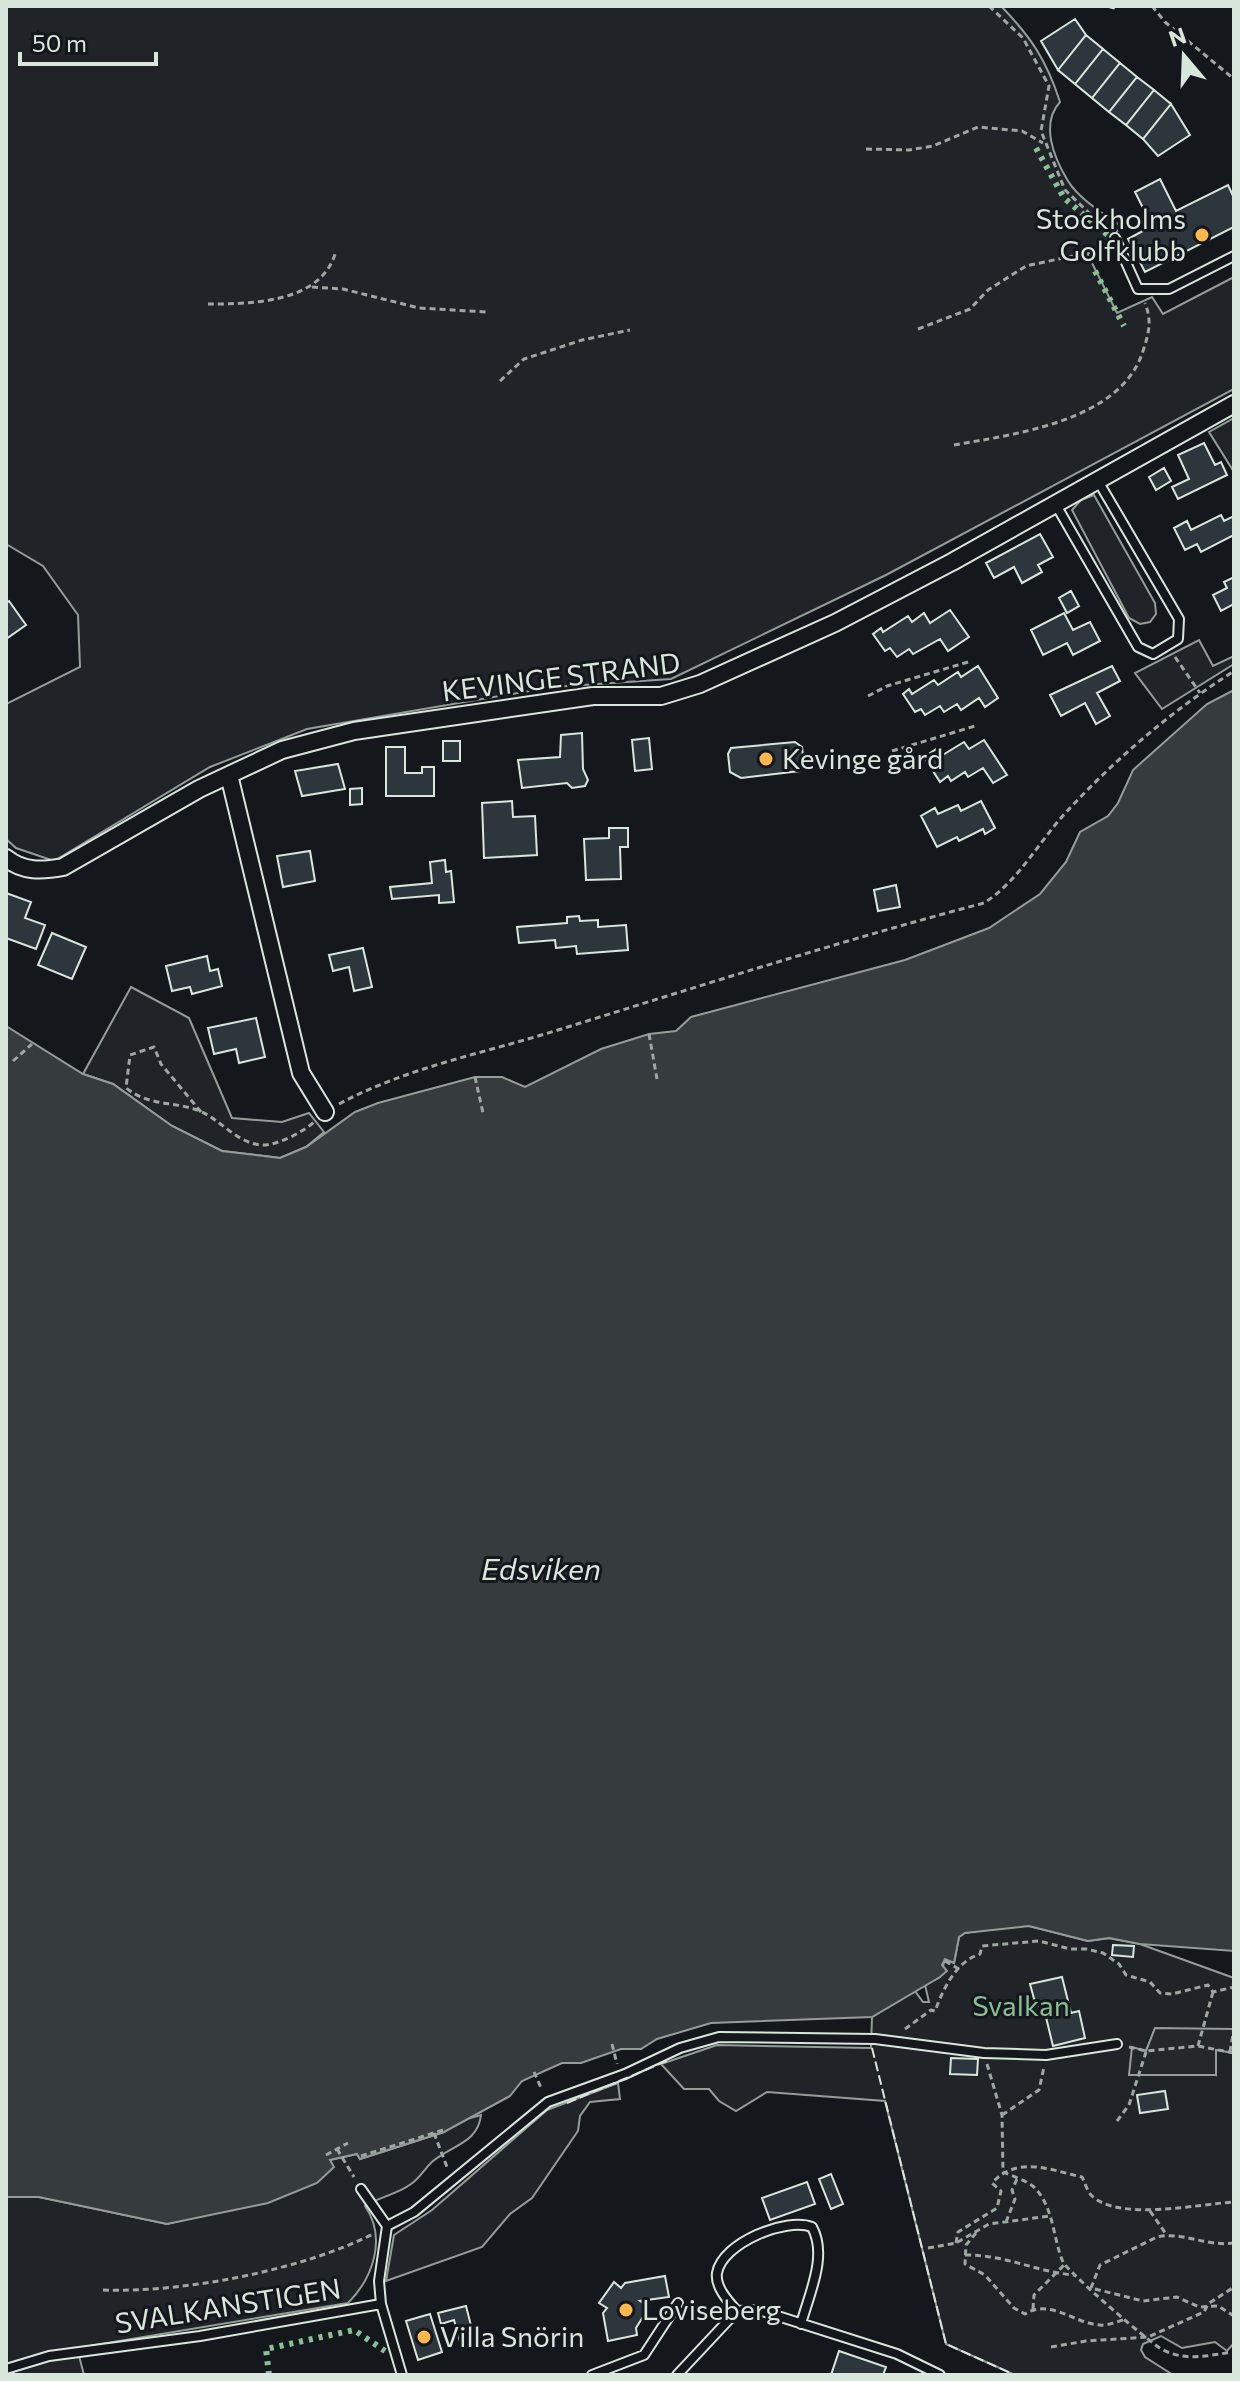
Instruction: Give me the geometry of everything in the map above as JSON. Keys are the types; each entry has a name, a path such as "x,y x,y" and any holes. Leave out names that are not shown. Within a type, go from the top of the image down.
{"street":[{"name":"KEVINGE STRAND","path":"6,858 14,865 41,872 63,867 229,775 282,750 354,731 593,696 661,696 700,684 835,623 1056,505 1234,404"},
{"path":"229,775 301,1073 325,1112"}],"lane":[{"path":"1117,242 1138,289 1169,289 1234,256"},
{"path":"1056,505 1138,647 1153,654 1178,639 1179,619 1098,481"},
{"path":"361,2189 387,2226 414,2212 548,2102 625,2074 680,2048 719,2037 875,2039 984,2053 1046,2055 1117,2044"},
{"path":"737,2311 720,2287 717,2276 721,2262 762,2232 799,2222 812,2227 820,2241 817,2265 801,2324"},
{"name":"SVALKANSTIGEN","path":"6,2369 49,2356 200,2336 381,2304 379,2281 387,2226"},
{"path":"592,2375 644,2355 678,2303"},
{"path":"381,2304 402,2375"},
{"path":"677,2375 737,2311 759,2310 897,2354 940,2375"}],"path":[{"path":"989,6 1023,38 1049,86 1041,131 1065,190 1117,242"},
{"path":"1152,6 1165,22 1234,79"},
{"path":"866,149 921,148 978,127 1022,131 1045,144"},
{"path":"918,329 970,309 988,290 1026,266 1117,242"},
{"path":"312,287 329,274 336,251"},
{"path":"208,304 250,304 312,287 343,289 419,308 487,312"},
{"path":"954,445 1029,432 1096,406 1114,395 1140,359 1150,329 1149,315 1138,289"},
{"path":"500,381 524,359 582,340 630,330"},
{"path":"1167,645 1200,693"},
{"path":"868,696 887,686 968,662"},
{"path":"201,1112 142,1101 126,1088 130,1055 154,1047 161,1064 201,1112 242,1138 263,1145 304,1131 325,1112 358,1094 455,1058 552,1032 804,952 984,903 1003,891 1069,808 1113,762 1200,693 1234,671"},
{"path":"892,751 975,726"},
{"path":"649,1034 657,1079"},
{"path":"13,1061 32,1044"},
{"path":"475,1077 483,1113"},
{"path":"875,2039 900,2031 931,2010 935,2011 937,2000 959,1969 967,1958 980,1954 982,1946 1039,1941 1103,1953 1119,1964 1126,1975 1150,1982 1160,1993 1172,1994 1208,1985 1213,1992"},
{"path":"945,1961 959,1969"},
{"path":"1213,1992 1234,1987"},
{"path":"1198,2046 1213,1992"},
{"path":"1117,2044 1146,2051 1198,2046 1232,2052 1234,2028"},
{"path":"612,2044 617,2065"},
{"path":"1117,2121 1129,2105 1146,2051"},
{"path":"984,2053 1002,2115 1003,2172"},
{"path":"1002,2115 1039,2090 1046,2055"},
{"path":"534,2072 538,2082"},
{"path":"361,2156 443,2130"},
{"path":"434,2133 443,2161"},
{"path":"326,2155 348,2143"},
{"path":"337,2149 361,2189"},
{"path":"956,2243 958,2232 997,2208 1001,2191 992,2183 1003,2172 1028,2165 1082,2177 1091,2195 1116,2209 1150,2211 1234,2204"},
{"path":"1003,2172 1035,2187 1050,2216 1064,2264 1091,2288 1099,2301 1128,2319 1160,2349 1189,2358 1207,2359 1234,2352"},
{"path":"1006,2222 1015,2199 1012,2190 1017,2179"},
{"path":"1150,2211 1167,2235"},
{"path":"928,2248 956,2243 989,2224 1050,2216"},
{"path":"103,2290 159,2289 280,2267 344,2248 387,2226"},
{"path":"976,2233 966,2245 969,2268 985,2275 1014,2308 1025,2314 1033,2309 1058,2310 1100,2325 1128,2319"},
{"path":"1091,2288 1100,2265 1167,2235 1213,2246 1234,2243"},
{"path":"965,2255 996,2255 1037,2271 1074,2275"},
{"path":"1033,2309 1034,2295 1064,2264"},
{"path":"1091,2288 1143,2301 1177,2297 1199,2307 1234,2287"},
{"path":"1208,2304 1234,2316"},
{"path":"1051,2347 1148,2337 1204,2312 1208,2304"}],"green space":[{"name":"Stockholms Golfklubb","path":"6,6 1001,6 1037,50 1055,87 1060,102 1054,111 1050,131 1054,152 1063,172 1079,194 1121,226 1109,243 1087,253 1117,313 1152,297 1163,314 1234,277 1234,389 886,575 671,679 553,687 307,729 210,767 54,861 16,848 6,839 6,704 80,667 78,615 43,566 6,544"},
{"path":"1234,418 1234,472 1209,432"},
{"path":"1094,495 1155,603 1156,614 1150,622 1140,624 1129,618 1072,510 1081,500"},
{"path":"1199,640 1213,666 1234,656 1234,664 1162,709 1135,673"},
{"path":"131,987 189,1018 232,1118 282,1122 309,1113 324,1132 306,1147 280,1158 222,1151 172,1126 113,1084 83,1074"},
{"name":"Svalkan","path":"1029,1926 1088,1941 1109,1938 1140,1944 1234,1978 1234,2029 1155,2029 1146,2051 1133,2048 1216,2075 1216,2049 1234,2053 1234,2343 1227,2351 1215,2342 1182,2348 1161,2336 1143,2344 1141,2350 1145,2357 1173,2375 1015,2375 946,2344 885,2101 767,2092 736,2111 719,2101 709,2089 684,2089 661,2064 717,2045 871,2048 872,2017 915,1991 923,2002 929,2002 925,1985 940,1977 945,1959 954,1963 959,1937 965,1933"},
{"path":"618,2083 620,2099 590,2102 580,2116 578,2131 532,2198 510,2214 482,2247 386,2281 394,2235 432,2210 547,2110"},
{"path":"481,2115 470,2138 433,2161 414,2182 365,2206 375,2231 374,2257 364,2282 348,2303 77,2348 84,2375 6,2375 6,2197 39,2197 167,2224 216,2212 329,2160 357,2154 360,2159 444,2132 459,2121"}],"shaded area":[{"path":"1155,2028 1234,2029 1234,2053 1216,2050 1216,2075 1129,2075 1132,2047 1146,2051"}],"water":[{"name":"Edsviken","path":"1234,690 1234,1951 1140,1944 1109,1938 1088,1941 1029,1926 965,1933 959,1937 954,1963 945,1959 942,1965 947,1971 872,2017 711,2023 657,2039 641,2049 621,2049 581,2063 562,2063 522,2081 510,2096 444,2132 360,2159 357,2154 330,2160 334,2167 317,2183 268,2203 167,2224 39,2197 6,2197 6,1026 83,1074 113,1084 172,1126 222,1151 280,1158 306,1147 355,1112 378,1103 475,1077 502,1077 525,1087 601,1049 649,1034 676,1031 691,1017 905,960 989,928 1040,894 1066,862 1080,832 1108,816 1118,803 1133,770 1207,704"}],"building":[{"path":"1075,19 1086,35 1058,70 1041,41"},
{"path":"1086,35 1103,49 1075,84 1058,70"},
{"path":"1103,49 1120,63 1092,98 1075,84"},
{"path":"1120,63 1137,77 1109,112 1092,98"},
{"path":"1137,77 1154,90 1126,125 1109,112"},
{"path":"1154,90 1171,104 1143,139 1126,125"},
{"path":"1171,104 1190,135 1158,156 1143,139"},
{"path":"1160,179 1176,211 1228,185 1234,198 1234,227 1145,272 1128,239 1152,226 1135,192"},
{"path":"1204,443 1215,465 1221,462 1227,475 1178,499 1172,487 1189,479 1178,455"},
{"path":"1164,468 1171,481 1156,490 1149,477"},
{"path":"1221,515 1224,521 1234,516 1234,535 1201,552 1197,544 1185,550 1174,528 1187,521 1191,530"},
{"path":"1040,534 1053,557 1038,565 1042,572 1022,583 1014,567 994,578 986,563"},
{"path":"1234,577 1234,604 1221,611 1213,595 1227,588 1224,582"},
{"path":"1071,591 1079,606 1067,613 1059,598"},
{"path":"9,601 26,625 6,639 6,603"},
{"path":"950,610 969,637 948,651 940,639 913,654 909,649 897,657 890,648 885,651 873,634 881,628 883,632 908,616 912,622 924,613 930,623"},
{"path":"1064,613 1073,630 1090,622 1100,641 1073,655 1067,643 1043,655 1031,630"},
{"path":"978,666 998,698 985,707 979,698 961,710 957,704 944,712 940,706 925,715 921,709 915,712 903,694 909,689 912,694 934,680 938,685 958,672 961,677"},
{"path":"1112,666 1120,681 1097,693 1110,716 1096,724 1085,703 1061,716 1050,695"},
{"path":"582,733 583,769 588,780 585,786 572,788 567,783 522,788 518,760 560,757 561,735"},
{"path":"649,738 652,769 635,771 632,740"},
{"path":"984,740 1007,775 993,783 983,768 968,777 965,772 951,781 948,776 940,782 924,757 936,749 941,756 964,742 969,749"},
{"path":"443,741 460,741 460,761 443,761"},
{"name":"Kevinge gård","path":"795,742 802,747 804,764 800,771 741,778 730,772 728,754 731,748"},
{"path":"386,747 405,747 405,773 422,773 422,767 434,767 434,796 386,796"},
{"path":"338,764 345,789 302,796 295,771"},
{"path":"362,788 362,804 350,805 350,789"},
{"path":"512,801 513,817 535,816 537,855 484,858 482,803"},
{"path":"981,801 995,828 985,834 983,829 959,841 957,837 937,847 921,816 935,808 938,814 958,805 961,811"},
{"path":"609,828 628,828 628,847 620,847 621,879 586,880 584,839 609,838"},
{"path":"310,851 315,881 283,887 277,856"},
{"path":"445,860 446,872 451,871 454,902 439,903 439,895 392,899 390,887 432,883 430,862"},
{"path":"896,885 900,907 878,911 874,890"},
{"path":"6,893 31,902 25,918 45,925 36,949 6,938"},
{"path":"579,916 580,921 598,920 598,927 626,925 628,950 577,954 576,946 556,948 555,940 519,943 517,927 567,923 567,917"},
{"path":"52,933 86,947 72,979 38,965"},
{"path":"363,948 372,987 354,991 349,967 333,971 329,955"},
{"path":"207,956 210,971 218,969 222,986 192,994 190,987 172,991 166,966"},
{"path":"256,1018 265,1057 239,1063 236,1049 214,1054 208,1028"},
{"path":"1113,1945 1134,1946 1133,1957 1112,1955"},
{"path":"1062,1977 1071,2013 1079,2011 1085,2038 1053,2046 1043,2005 1036,2006 1030,1984"},
{"path":"951,2058 978,2059 977,2075 950,2074"},
{"path":"1165,2091 1168,2109 1140,2113 1137,2095"},
{"path":"831,2174 843,2204 831,2209 819,2179"},
{"path":"807,2182 815,2204 770,2220 762,2198"},
{"name":"Loviseberg","path":"665,2276 669,2297 640,2301 649,2307 636,2328 637,2335 608,2341 603,2313 607,2308 599,2303 614,2282 621,2288 625,2283"},
{"path":"466,2306 476,2345 462,2349 454,2320 441,2324 438,2313"},
{"name":"Villa Snörin","path":"430,2314 442,2352 418,2360 406,2321"},
{"path":"839,2351 886,2367 883,2375 831,2375"}],"hedge":[{"path":"1036,148 1064,198 1110,237 1109,243 1087,252"},
{"path":"1095,271 1124,326"},
{"path":"269,2375 266,2349 354,2330 385,2351"}],"fence":[{"path":"1105,6 1116,9 1115,6"},
{"path":"872,2048 946,2344 1015,2375"},
{"path":"567,2103 669,2060"}],"place":[{"name":"Stockholms Golfklubb","path":"1202,235"},
{"name":"Kevinge gård","path":"766,759"},
{"name":"Loviseberg","path":"626,2310"},
{"name":"Villa Snörin","path":"424,2337"}]}
